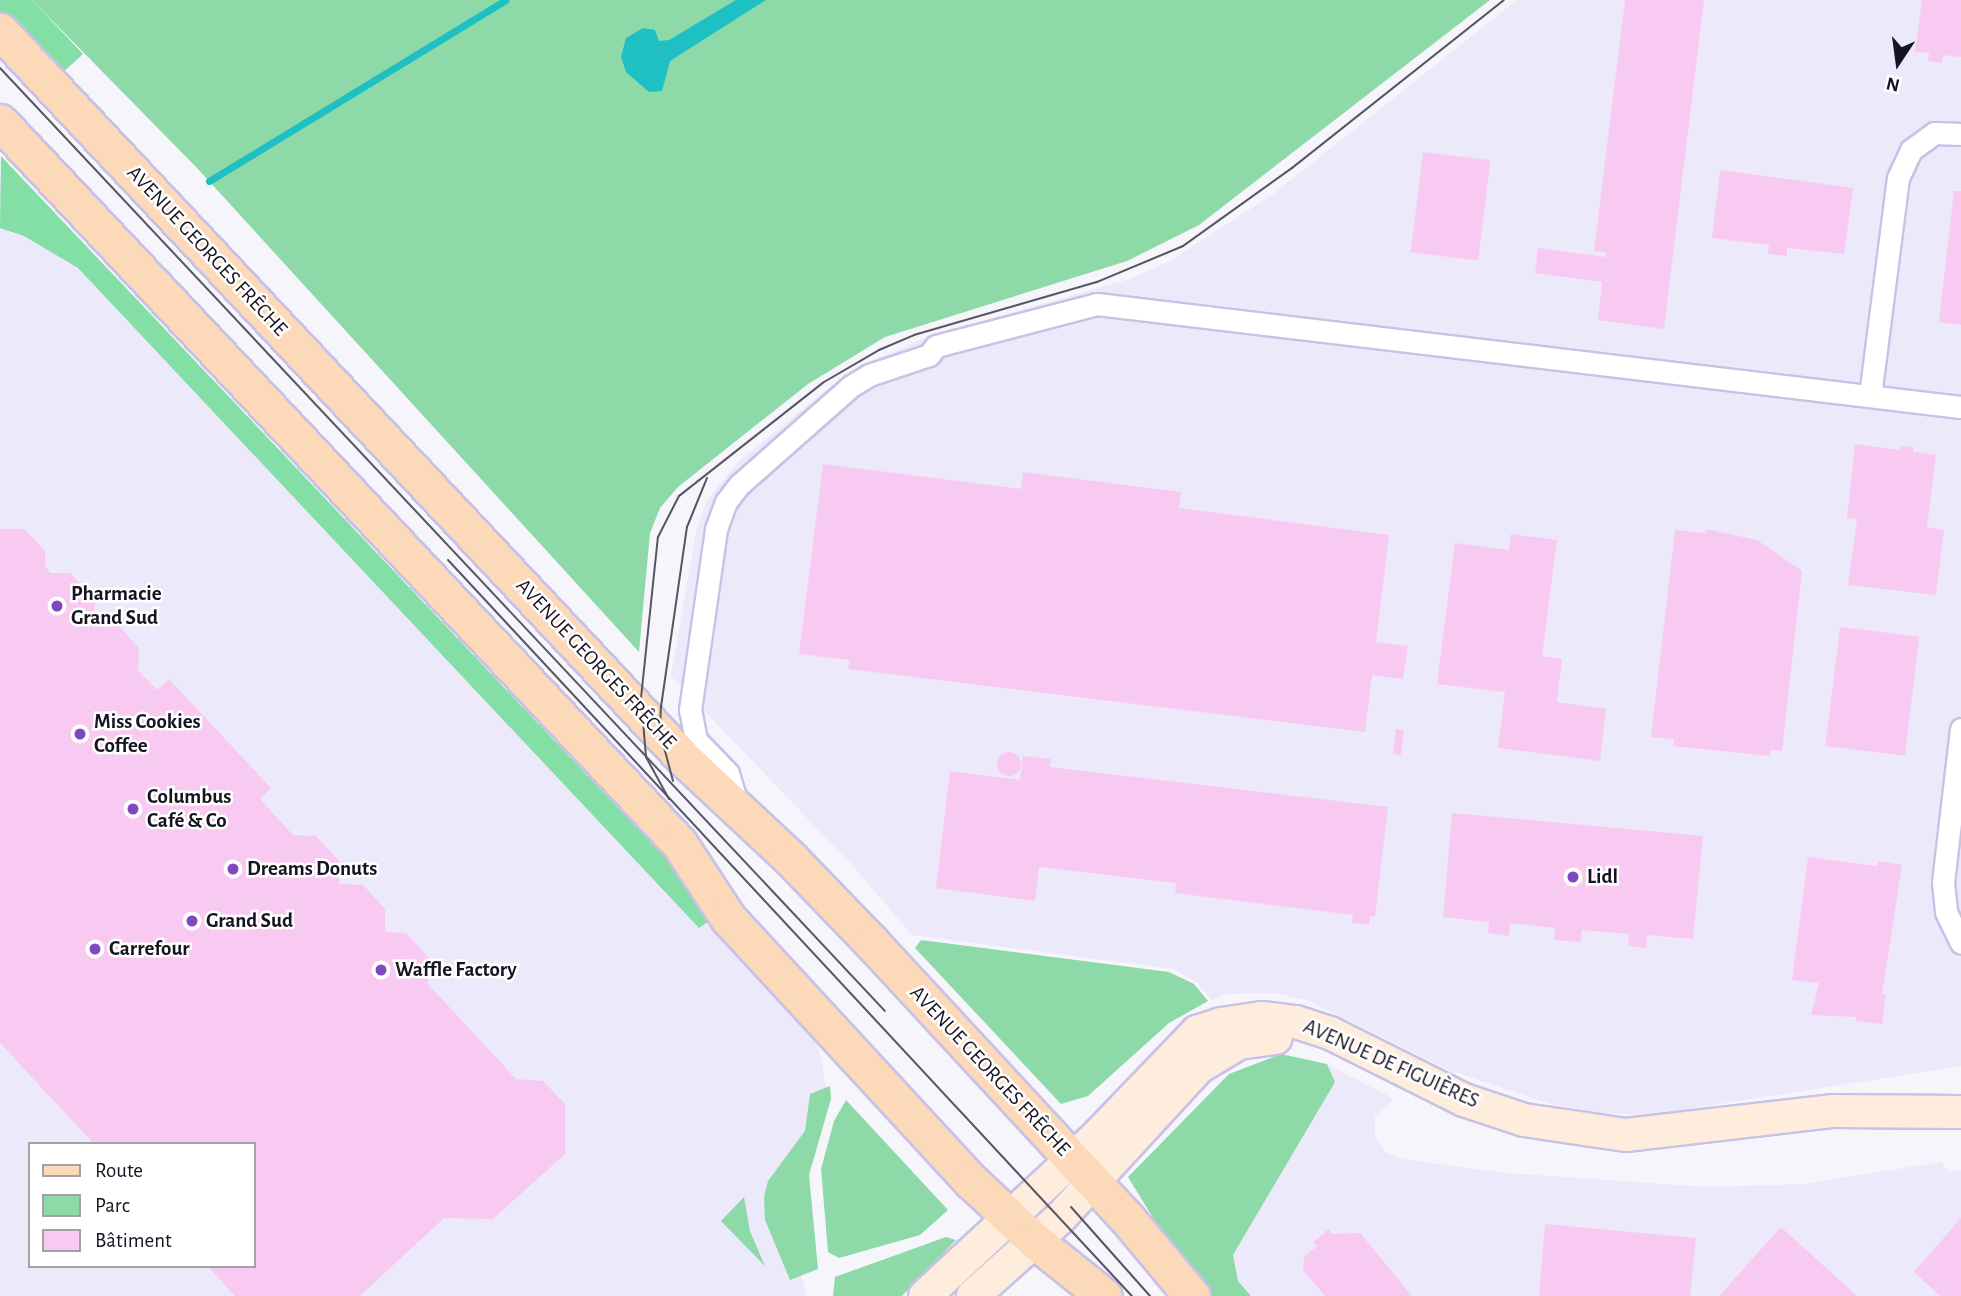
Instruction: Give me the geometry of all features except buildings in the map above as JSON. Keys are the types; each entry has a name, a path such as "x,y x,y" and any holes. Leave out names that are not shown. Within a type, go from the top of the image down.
{"main road":[{"name":"AVENUE GEORGES FRÊCHE","path":"0,31 685,760 872,943 1084,1171 1192,1296"},
{"path":"0,122 679,843 728,918 971,1181 1035,1241 1104,1296"},
{"name":"AVENUE DE FIGUIÈRES","path":"973,1296 1035,1241 1084,1171 1197,1032 1262,1018 1296,1022 1330,1033 1464,1100 1524,1120 1575,1129 1626,1135 1835,1111 1961,1112"},
{"name":"AVENUE DE FIGUIÈRES","path":"925,1296 1010,1217 1084,1171 1218,1052 1272,1038 1322,1050 1459,1117 1520,1138 1576,1147 1672,1151 1819,1131 1961,1132"}],"street":[{"path":"1870,396 1898,178 1911,150 1934,133 1961,134"},
{"path":"740,812 728,773 696,740 690,710 716,529 726,502 738,485 851,386 869,374 929,355 936,346 1097,304 1961,407"},
{"path":"1961,729 1943,882 1946,912 1961,943"}],"shaded area":[{"path":"1517,0 1961,0 1961,1066 1651,1115 1601,1113 1550,1104 1449,1070 1307,1000 1274,993 1227,994 1212,1000 1196,982 1173,969 912,935 852,865 671,676 696,531 707,500 739,461 821,394 857,368 929,336 1130,279 1172,260 1273,194"},
{"path":"0,185 40,198 803,1020 820,1052 828,1099 774,1179 807,1296 0,1296"},
{"path":"1327,1064 1394,1099 1375,1116 1375,1137 1386,1153 1402,1159 1507,1173 1709,1187 1804,1184 1941,1162 1949,1172 1961,1170 1961,1296 1251,1296 1238,1281 1233,1256 1334,1081"}],"green space":[{"path":"0,0 32,0 83,54 58,77 0,14"},
{"path":"32,0 1490,0 1199,225 1127,261 885,337 808,384 678,487 660,508 650,533 639,652 197,168"},
{"path":"1,156 676,869 712,919 699,928 78,268 24,236 0,228"},
{"path":"921,940 1169,972 1194,984 1208,1001 1169,1023 1088,1096 1061,1104 915,948"},
{"path":"1281,1054 1327,1064 1335,1082 1233,1255 1238,1281 1251,1296 1212,1296 1158,1226 1128,1177 1229,1074"},
{"path":"830,1086 831,1099 809,1175 818,1269 790,1280 765,1220 764,1197 768,1181 805,1131 810,1094"},
{"path":"846,1100 948,1210 920,1235 839,1258 828,1252 821,1169 834,1121"},
{"path":"744,1197 750,1231 765,1266 721,1221"},
{"path":"946,1237 956,1240 902,1296 833,1296 835,1277"}],"water":[{"path":"736,0 766,0 670,61 662,91 649,92 626,72 621,57 626,38 643,28 655,30 659,41 669,40"}],"waterway":[{"path":"209,181 505,0"}],"tram line":[{"path":"669,799 646,757 641,698 658,537 679,496 824,382 879,350 914,335 1097,282 1183,246 1292,168 1504,0"},
{"path":"0,68 885,1011"},
{"path":"673,781 660,732 661,707 687,527 707,478"},
{"path":"448,560 1132,1296"},
{"path":"1071,1207 1150,1296"}],"place":[{"name":"Pharmacie Grand Sud","path":"57,606"},
{"name":"Miss Cookies Coffee","path":"80,734"},
{"name":"Columbus Café & Co","path":"133,809"},
{"name":"Dreams Donuts","path":"233,869"},
{"name":"Lidl","path":"1573,877"},
{"name":"Grand Sud","path":"192,921"},
{"name":"Carrefour","path":"95,949"},
{"name":"Waffle Factory","path":"381,970"}]}
